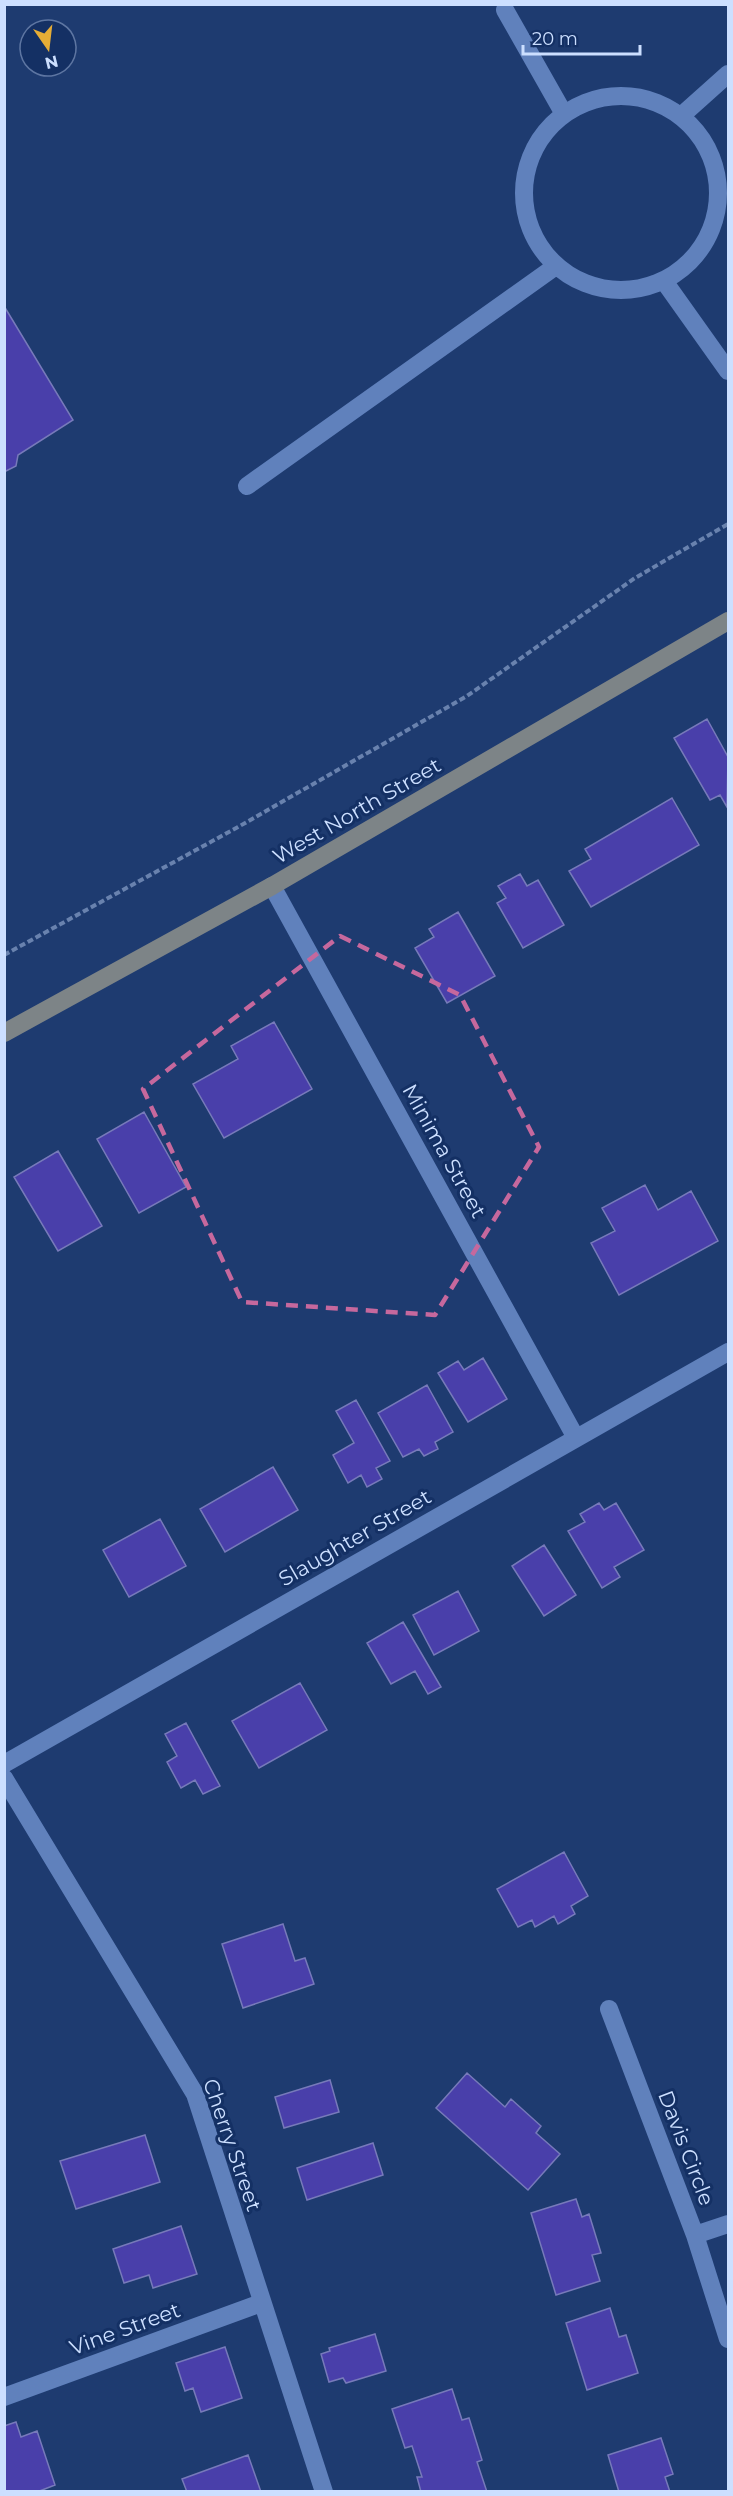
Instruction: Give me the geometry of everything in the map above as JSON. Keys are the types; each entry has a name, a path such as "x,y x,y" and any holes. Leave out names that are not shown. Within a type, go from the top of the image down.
{"main road":[{"name":"West North Street","path":"4,1033 272,886 729,621"}],"street":[{"path":"505,10 564,114"},
{"path":"681,116 729,74"},
{"path":"621,96 642,98 663,105 681,116 699,133 711,154 718,178 719,203 713,227 701,249 685,267 664,281 643,288 620,291 596,288 575,279 556,266 540,248 529,226 524,202 525,178 531,155 544,134 564,114 579,105 600,98 621,96"},
{"path":"247,486 556,266"},
{"path":"664,281 729,371"},
{"name":"Minima Street","path":"272,886 576,1438"},
{"name":"Slaughter Street","path":"4,1764 729,1352"},
{"name":"Cherry Street","path":"4,1778 195,2094 324,2492"},
{"name":"Davis Circle","path":"609,2009 695,2235 729,2339"},
{"path":"695,2235 729,2224"},
{"name":"Vine Street","path":"4,2397 261,2303"}],"path":[{"path":"4,955 238,827 467,696 635,578 729,524"}],"highlighted area":[{"path":"340,936 460,995 539,1147 435,1315 242,1302 143,1089"}],"building":[{"path":"4,306 73,420 18,455 16,466 4,472"},
{"path":"707,719 728,757 727,807 720,795 710,800 674,738"},
{"path":"672,798 699,845 591,907 569,871 591,859 585,849"},
{"path":"520,874 527,886 538,880 564,925 523,948 497,903 506,898 498,886"},
{"path":"458,912 495,976 447,1003 415,948 434,937 429,929"},
{"path":"274,1022 312,1089 224,1138 193,1084 238,1059 231,1046"},
{"path":"144,1112 186,1187 139,1213 97,1139"},
{"path":"58,1151 102,1226 58,1251 14,1177"},
{"path":"645,1185 658,1210 691,1191 718,1241 619,1295 591,1243 615,1231 602,1208"},
{"path":"483,1358 507,1399 468,1422 438,1373 458,1361 464,1370"},
{"path":"427,1385 453,1432 435,1442 438,1449 424,1456 419,1449 403,1457 378,1413"},
{"path":"356,1400 390,1461 376,1468 382,1479 367,1487 361,1475 348,1483 333,1455 354,1443 336,1411"},
{"path":"273,1467 298,1510 225,1552 200,1509"},
{"path":"599,1503 604,1510 616,1503 644,1550 614,1567 620,1577 602,1588 568,1531 585,1522 580,1514"},
{"path":"160,1519 186,1566 129,1597 103,1550"},
{"path":"544,1545 576,1595 544,1616 512,1566"},
{"path":"458,1591 479,1631 434,1655 413,1615"},
{"path":"403,1622 441,1687 428,1694 415,1671 391,1684 367,1643"},
{"path":"300,1683 327,1730 259,1768 232,1721"},
{"path":"186,1723 220,1786 203,1794 195,1780 181,1788 167,1762 177,1756 165,1734"},
{"path":"564,1852 588,1896 571,1906 575,1914 558,1924 554,1916 535,1927 532,1920 518,1927 497,1889"},
{"path":"283,1924 295,1961 305,1958 314,1984 243,2008 222,1944"},
{"path":"467,2073 505,2107 511,2099 541,2126 536,2133 560,2154 528,2190 436,2108"},
{"path":"330,2080 339,2112 284,2128 275,2097"},
{"path":"145,2135 160,2182 76,2209 60,2161"},
{"path":"373,2143 383,2175 307,2200 297,2168"},
{"path":"576,2199 582,2217 589,2214 601,2253 592,2255 600,2281 556,2295 531,2213"},
{"path":"181,2226 197,2274 153,2288 149,2275 124,2283 113,2249"},
{"path":"610,2308 619,2337 626,2335 638,2373 587,2390 566,2323"},
{"path":"375,2334 386,2371 346,2383 343,2378 329,2382 321,2354 330,2351 329,2348"},
{"path":"225,2347 242,2398 201,2412 193,2388 185,2391 176,2363"},
{"path":"452,2389 462,2420 469,2418 482,2460 477,2462 487,2492 421,2492 417,2477 422,2477 412,2446 405,2448 392,2409"},
{"path":"16,2422 21,2437 37,2431 55,2485 37,2492 4,2492 4,2426"},
{"path":"661,2438 673,2474 665,2477 670,2492 619,2492 608,2455"},
{"path":"248,2455 261,2492 187,2492 182,2479"}]}
